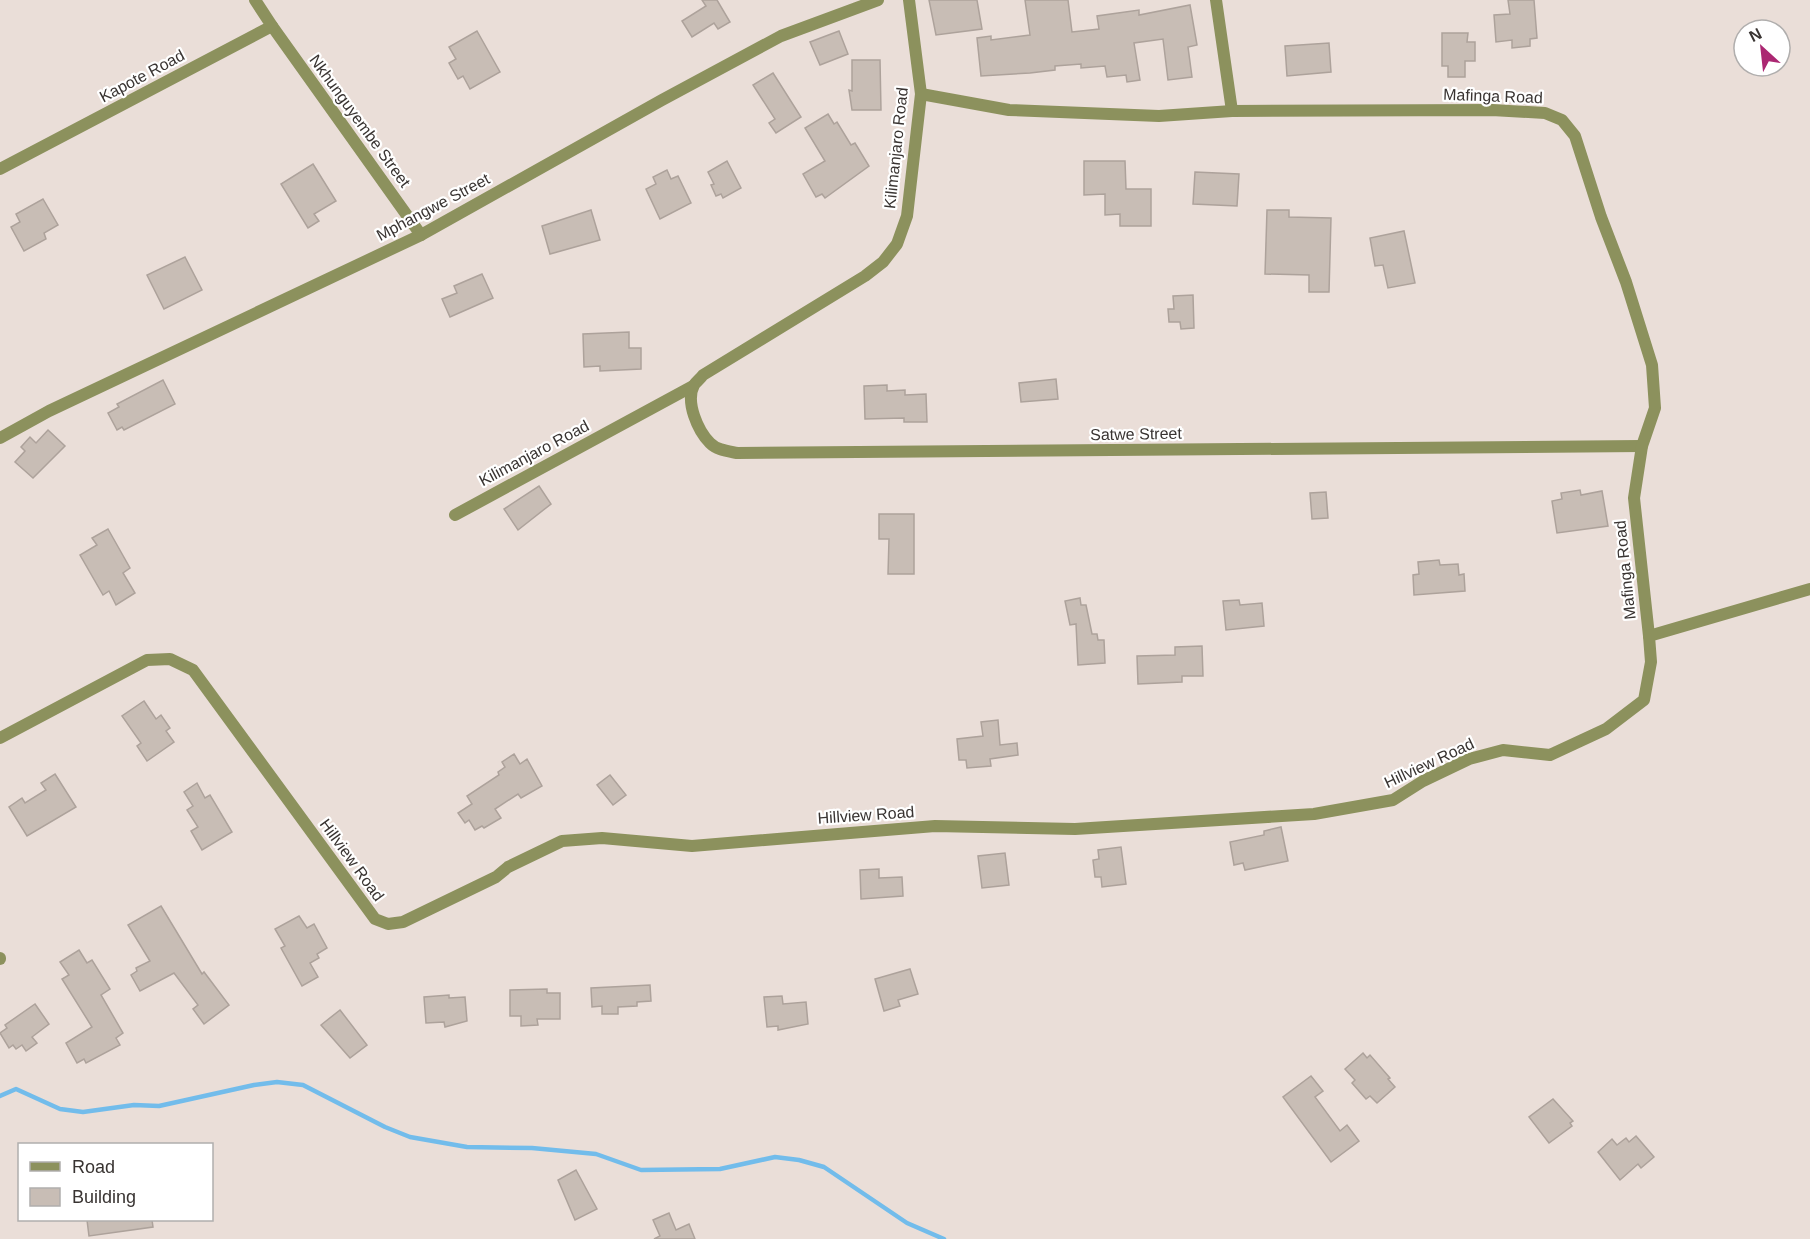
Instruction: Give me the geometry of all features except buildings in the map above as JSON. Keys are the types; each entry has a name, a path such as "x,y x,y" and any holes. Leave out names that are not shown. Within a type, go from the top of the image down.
{"street":[{"path":"255,0 272,26"},
{"name":"Mphangwe Street","path":"0,438 49,411 421,235 781,36 878,0"},
{"name":"Kilimanjaro Road","path":"455,515 693,386 703,375 865,276 883,262 897,244 907,216 921,94 909,0"},
{"path":"1216,0 1232,111"},
{"name":"Kapote Road","path":"0,169 272,26"},
{"name":"Nkhunguyembe Street","path":"272,26 421,235"},
{"name":"Mafinga Road","path":"921,94 1009,111 1159,116 1232,111 1492,110 1545,113 1562,120 1575,136 1652,365 1655,408 1642,446 1634,498 1649,636"},
{"name":"Satwe Street","path":"693,386 690,401 696,420 710,443 722,451 737,453 1642,446"},
{"path":"1649,636 1810,589"},
{"name":"Hillview Road","path":"0,738 147,660 170,660 193,670 375,919 388,924 403,922 496,877 508,867 562,841 602,838 692,846 935,826 1075,829 1127,824 1268,819 1314,814 1393,800 1424,781 1469,759 1503,750 1550,755 1606,729 1644,700 1651,662 1649,636"}],"waterway":[{"path":"0,1096 16,1089 60,1109 83,1112 134,1105 159,1106 277,1082 303,1085 385,1127 410,1137 467,1147 532,1148 596,1154 641,1170 720,1169 775,1157 799,1160 824,1167 907,1223 944,1239"}]}
